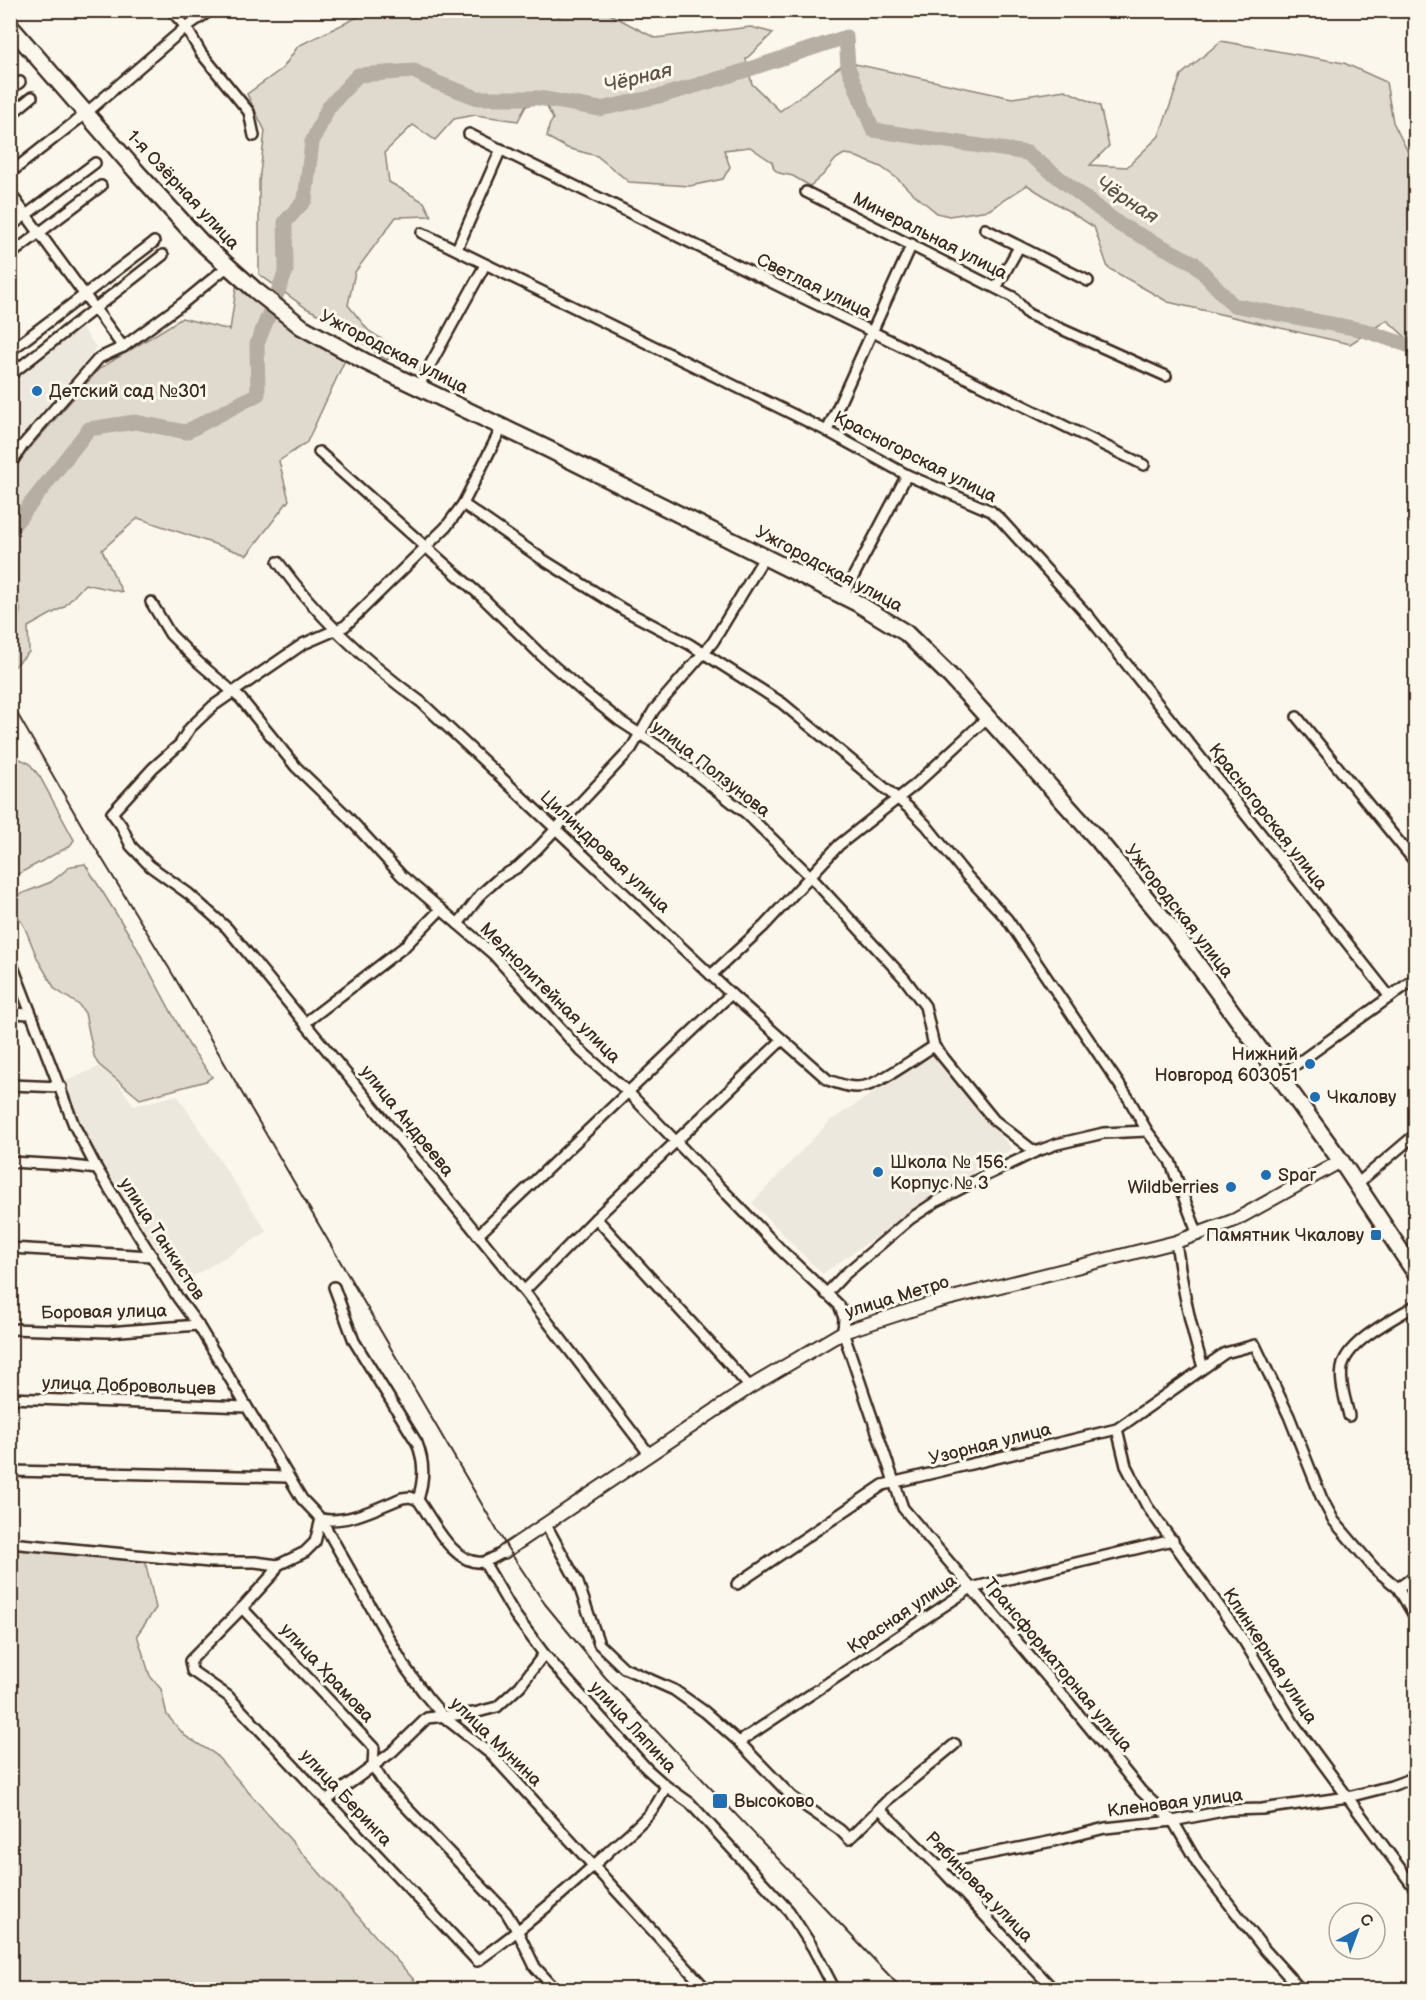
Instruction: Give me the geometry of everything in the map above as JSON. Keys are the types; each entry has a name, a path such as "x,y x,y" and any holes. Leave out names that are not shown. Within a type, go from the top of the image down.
{"main road":[{"name":"1-я Озёрная улица","path":"10,26 178,218 255,290"},
{"name":"Ужгородская улица","path":"255,290 278,309 327,342 765,556 843,596 906,633 951,676 1142,890 1341,1161 1416,1274"}],"street":[{"path":"171,10 186,27 201,53 249,111 254,136"},
{"path":"10,173 85,114 186,27 211,10"},
{"path":"10,90 20,82"},
{"path":"10,115 32,97"},
{"name":"Светлая улица","path":"469,134 1144,465"},
{"path":"456,249 501,149"},
{"path":"10,227 95,162"},
{"path":"10,255 101,186"},
{"name":"Минеральная улица","path":"806,192 1013,297 1028,314 1166,376"},
{"path":"10,193 123,347"},
{"name":"Минеральная улица","path":"985,230 1088,281"},
{"name":"Красногорская улица","path":"422,233 827,431 907,475 991,512 1000,519 1089,618 1390,997"},
{"path":"10,351 154,242"},
{"path":"827,431 912,244"},
{"path":"996,288 1019,247"},
{"path":"10,375 163,255"},
{"path":"418,387 485,265"},
{"path":"10,465 23,445 99,358 123,347 183,303 228,266"},
{"path":"234,693 303,644 345,626 446,527 463,504 502,428"},
{"name":"улица Ползунова","path":"318,452 482,597 541,655 581,690 666,751 747,814 810,876 904,978 925,1006 934,1046 994,1120 1035,1152"},
{"path":"843,596 907,475"},
{"path":"463,504 542,559 624,610 689,644 782,703 910,809 1006,919 1170,1161 1198,1235"},
{"path":"458,924 481,894 499,878 518,867 557,830 616,767 631,749 654,710 704,655 765,556"},
{"name":"Цилиндровая улица","path":"278,562 318,611 390,680 421,702 731,994 828,1080 846,1087 866,1086 934,1046"},
{"name":"Меднолитейная улица","path":"151,602 170,634 198,663 234,693 296,767 346,815 401,875 493,954 581,1051 628,1092 839,1305 844,1318 843,1332"},
{"name":"улица Андреева","path":"234,693 213,706 190,728 180,744 153,768 112,813 121,825 131,846 150,866 189,894 227,928 524,1292 650,1455"},
{"path":"711,975 764,926 839,845 916,784 988,717"},
{"path":"1298,717 1416,863"},
{"path":"306,1023 404,947 441,909"},
{"name":"улица Танкистов","path":"10,959 74,1125 97,1169 178,1298 198,1325 302,1499 321,1519"},
{"path":"1280,1076 1416,978"},
{"path":"478,1235 731,994"},
{"path":"10,1013 31,1014"},
{"path":"524,1292 596,1218 782,1040"},
{"path":"10,1085 61,1088"},
{"name":"улица Метро","path":"826,1294 844,1275 919,1213 946,1196 1035,1152 1057,1144 1104,1133 1148,1131"},
{"path":"1357,1184 1416,1134"},
{"name":"улица Метро","path":"504,1552 750,1387 843,1332 936,1302 1198,1235 1235,1220 1341,1161"},
{"path":"10,1162 97,1169"},
{"path":"596,1218 750,1387"},
{"path":"1176,1242 1181,1281 1203,1367"},
{"path":"10,1248 152,1256"},
{"path":"334,1287 354,1341 417,1443 423,1459 424,1472 418,1500"},
{"path":"1349,1416 1342,1377 1343,1364 1347,1355 1365,1337 1416,1305"},
{"name":"Боровая улица","path":"10,1329 108,1332 198,1325"},
{"name":"Трансформаторная улица","path":"843,1332 903,1508 1141,1791 1173,1821 1198,1864 1265,1950 1301,1989"},
{"name":"Узорная улица","path":"737,1584 883,1485 895,1484 1118,1429 1225,1353 1255,1345 1289,1416 1322,1499 1334,1521 1374,1568 1398,1588"},
{"name":"улица Добровольцев","path":"10,1398 246,1407"},
{"name":"Клинкерная улица","path":"1118,1429 1126,1466 1147,1506 1244,1641 1296,1727 1416,1890"},
{"path":"10,1471 288,1476"},
{"path":"10,1543 209,1562 255,1562 278,1565 305,1552 315,1542 321,1519 332,1521 344,1519 410,1497 418,1500 447,1544 471,1561 484,1562 504,1552"},
{"name":"улица Мунина","path":"321,1519 405,1667 443,1716 492,1755 707,1989"},
{"path":"546,1525 578,1583 599,1644 624,1668 674,1690 705,1712 739,1742 792,1797 840,1830 849,1839 879,1808 955,1744"},
{"name":"Красная улица","path":"739,1742 971,1588 1173,1540"},
{"name":"улица Ляпина","path":"484,1562 515,1615 544,1654 647,1769 690,1803 789,1911 813,1948 835,1989"},
{"path":"242,1608 273,1574 278,1565"},
{"path":"1416,1575 1398,1588 1416,1618"},
{"name":"улица Беринга","path":"242,1608 190,1661 192,1671 216,1690 228,1696 477,1961 518,1932"},
{"name":"улица Храмова","path":"242,1608 374,1748 373,1766"},
{"path":"327,1801 373,1766 427,1718 474,1713 497,1707 520,1686 544,1654"},
{"name":"улица Беринга","path":"373,1766 385,1785 418,1822 506,1912 535,1967 556,1989"},
{"name":"Кленовая улица","path":"939,1867 958,1860 1053,1841 1106,1827 1173,1821 1228,1810 1262,1809 1348,1797 1416,1777"},
{"path":"518,1932 653,1810 666,1786"},
{"name":"Рябиновая улица","path":"879,1808 939,1867 1054,1989"}],"shaded area":[{"path":"554,10 558,16 571,11 604,11 655,38 751,27 773,33 746,59 752,84 780,111 846,62 1012,98 1065,90 1100,106 1109,146 1090,165 1127,167 1159,136 1181,75 1221,41 1344,63 1386,82 1393,122 1409,154 1415,151 1415,346 1387,320 1350,344 1168,302 1108,268 1094,227 1027,185 989,210 949,216 937,213 881,167 852,155 844,154 836,159 810,186 793,176 779,173 774,169 772,162 750,147 724,150 730,167 723,179 690,186 629,182 597,156 567,148 547,137 553,119 544,101 526,106 518,121 475,115 454,119 435,140 413,125 385,152 389,182 424,202 431,216 396,217 355,272 348,305 368,330 401,352 386,360 339,325 306,308 259,274 259,182 265,131 247,94 283,68 298,46 370,11"},
{"path":"237,282 309,340 345,360 307,442 279,461 289,500 247,555 138,518 102,550 122,592 85,584 64,607 28,627 29,652 14,667 10,664 10,475 22,457 99,369 182,318 230,330"},
{"name":"Детский сад №301","path":"81,327 96,347 58,400 11,442 11,383"},
{"path":"11,755 29,763 40,777 74,840 70,846 11,878"},
{"path":"85,864 132,939 189,1045 212,1077 206,1081 140,1099 98,1064 94,1056 85,1013 79,1005 55,989 38,960 25,928 12,906 13,897 51,882 71,866"},
{"name":"Школа № 156. Корпус № 3","path":"933,1054 1012,1149 937,1195 822,1274 752,1203 830,1121"},
{"path":"107,1066 134,1106 177,1095 267,1232 180,1284 77,1124 64,1082 98,1067"},
{"path":"11,1542 144,1557 156,1608 137,1635 150,1676 161,1689 167,1715 185,1736 215,1754 422,1989 11,1990"}],"waterway":[{"name":"Чёрная","path":"10,530 89,429 135,422 186,432 258,394 257,344 286,271 285,222 305,200 312,142 328,108 358,75 414,71 435,82 478,98 539,98 600,109 664,95 846,37 848,67 873,130 1027,153 1120,225 1194,263 1233,305 1363,330 1416,348"},
{"name":"Чёрная","path":"10,601 14,610 10,621"}],"railway":[{"path":"10,701 85,831 172,973 508,1549 545,1604 605,1677 903,1990"}],"place":[{"name":"Детский сад №301","path":"37,391"},
{"name":"Нижний Новгород 603051","path":"1310,1064"},
{"name":"Чкалову","path":"1315,1097"},
{"name":"Школа № 156. Корпус № 3","path":"878,1172"},
{"name":"Spar","path":"1266,1175"},
{"name":"Wildberries","path":"1231,1187"},
{"name":"Памятник Чкалову","path":"1376,1235"},
{"name":"Высоково","path":"720,1801"}]}
